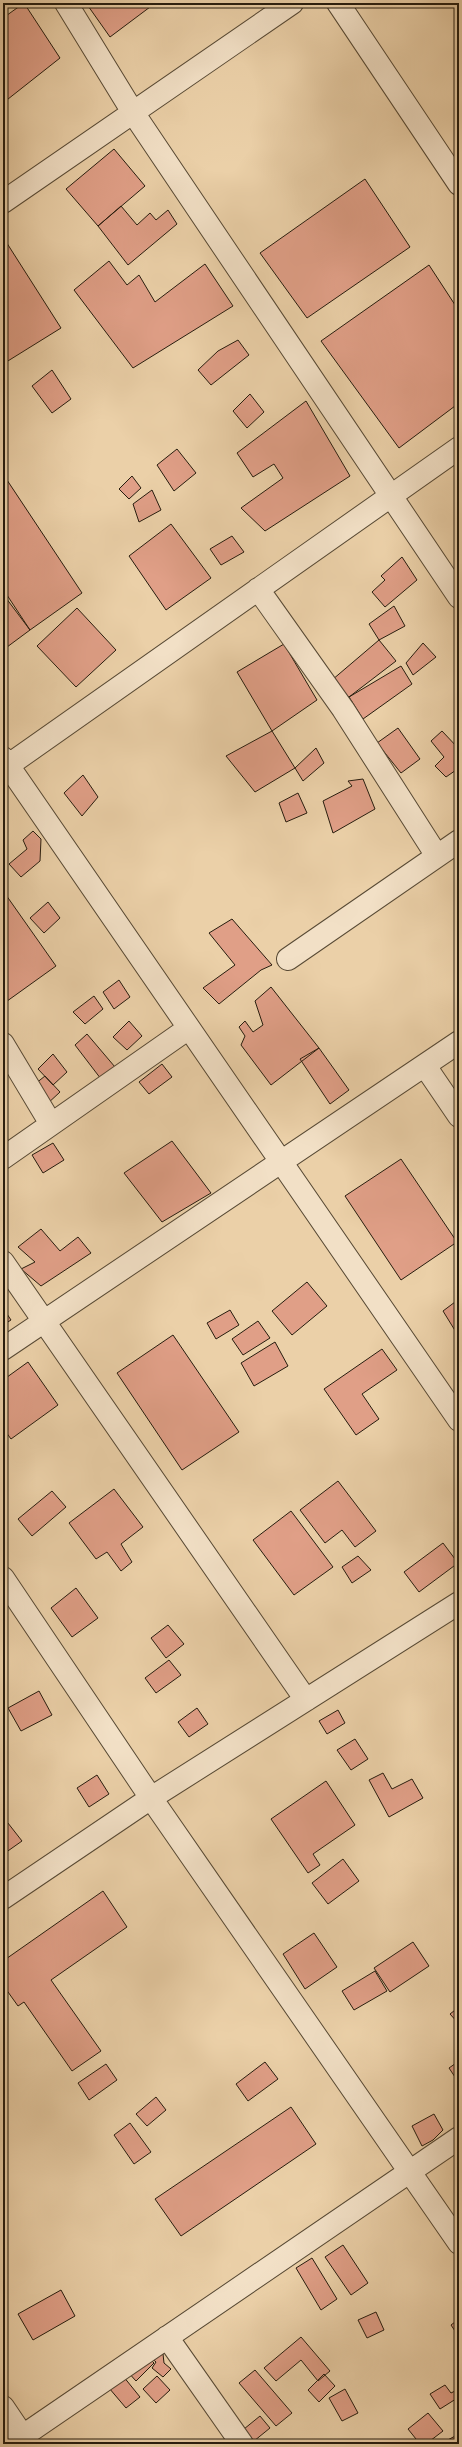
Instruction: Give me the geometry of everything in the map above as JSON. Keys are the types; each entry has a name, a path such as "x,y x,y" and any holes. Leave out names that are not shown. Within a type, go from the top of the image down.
{"street":[{"path":"66,3 134,114 276,323 389,496 459,597"},
{"path":"3,202 134,114 292,3"},
{"path":"338,3 459,184"},
{"path":"459,448 5,764 459,1420"},
{"path":"258,589 343,709 437,856"},
{"path":"288,959 459,841"},
{"path":"3,1158 189,1028"},
{"path":"3,1350 459,1042"},
{"path":"3,1044 17,1072 51,1124"},
{"path":"425,1066 459,1116"},
{"path":"3,1262 306,1700"},
{"path":"3,1578 151,1798 459,2243"},
{"path":"3,1898 151,1798 459,1603"},
{"path":"3,2407 21,2441 167,2337 459,2138"},
{"path":"167,2337 242,2444"}],"building":[{"path":"24,3 60,58 3,103 3,18"},
{"path":"86,3 148,3 150,7 110,37"},
{"path":"114,149 145,186 98,226 66,189"},
{"path":"365,179 410,247 307,318 260,253"},
{"path":"121,206 137,225 150,213 156,220 168,210 177,224 128,265 98,226"},
{"path":"3,237 61,328 3,364"},
{"path":"109,261 127,285 139,275 155,302 205,264 233,306 133,368 74,290"},
{"path":"429,265 459,311 459,403 399,448 321,341"},
{"path":"238,340 249,355 211,385 198,370 218,351"},
{"path":"52,370 71,399 52,413 32,386"},
{"path":"250,394 264,412 247,428 233,411"},
{"path":"306,401 350,476 265,531 241,508 283,478 274,464 253,477 237,453"},
{"path":"177,449 196,473 174,491 157,465"},
{"path":"3,474 82,593 30,630 3,589"},
{"path":"132,476 141,488 129,499 119,489"},
{"path":"152,490 161,510 139,522 133,504"},
{"path":"171,524 211,578 166,610 129,556"},
{"path":"232,536 244,552 221,565 210,549"},
{"path":"402,557 417,580 385,607 372,592 385,580 381,576"},
{"path":"3,594 30,630 3,650"},
{"path":"394,606 405,626 379,640 369,624"},
{"path":"77,608 116,650 76,687 37,646"},
{"path":"379,640 396,661 349,697 332,680"},
{"path":"423,643 436,657 413,675 406,663"},
{"path":"284,644 317,700 272,731 237,672"},
{"path":"401,666 412,684 363,719 349,697"},
{"path":"398,728 420,759 401,773 377,743"},
{"path":"272,731 295,768 255,792 226,756"},
{"path":"442,731 459,749 459,768 446,777 435,766 444,757 431,741"},
{"path":"316,748 324,763 303,781 295,768"},
{"path":"83,775 98,797 82,816 64,793"},
{"path":"363,779 375,809 333,833 323,801 352,786 348,781"},
{"path":"298,793 307,813 286,822 279,803"},
{"path":"33,831 41,839 40,861 21,877 9,864 27,849 23,840"},
{"path":"6,895 56,966 3,1004 3,898"},
{"path":"48,902 60,918 44,933 30,918"},
{"path":"232,919 272,965 261,970 219,1004 203,988 235,965 209,933"},
{"path":"119,980 130,997 114,1009 103,992"},
{"path":"271,987 319,1048 271,1085 241,1045 245,1036 239,1027 245,1021 253,1032 263,1025 255,1001"},
{"path":"94,996 103,1009 85,1024 73,1012"},
{"path":"129,1021 142,1036 127,1050 113,1037"},
{"path":"87,1034 115,1067 101,1079 75,1045"},
{"path":"319,1048 349,1090 330,1104 300,1059"},
{"path":"53,1054 67,1072 53,1085 38,1069"},
{"path":"162,1064 172,1077 149,1094 139,1082"},
{"path":"45,1076 60,1092 46,1105 30,1088"},
{"path":"172,1141 211,1193 162,1222 124,1173"},
{"path":"53,1143 64,1160 43,1173 32,1155"},
{"path":"401,1159 457,1242 401,1280 345,1196"},
{"path":"41,1229 60,1251 78,1237 91,1253 41,1286 21,1269 35,1262 18,1247"},
{"path":"307,1282 327,1306 292,1335 272,1311"},
{"path":"459,1299 459,1337 443,1311"},
{"path":"3,1308 11,1320 3,1325"},
{"path":"230,1310 239,1325 216,1339 207,1323"},
{"path":"258,1321 270,1338 243,1355 232,1339"},
{"path":"173,1335 239,1432 182,1470 117,1373"},
{"path":"275,1342 288,1366 254,1386 241,1363"},
{"path":"382,1349 397,1370 362,1394 379,1419 356,1435 324,1389"},
{"path":"28,1362 58,1405 11,1439 3,1428 3,1380"},
{"path":"338,1481 376,1531 355,1547 342,1530 325,1543 300,1510"},
{"path":"114,1489 143,1527 121,1544 132,1562 121,1571 107,1552 96,1559 69,1523"},
{"path":"52,1491 66,1507 32,1536 18,1519"},
{"path":"291,1511 333,1567 294,1595 253,1540"},
{"path":"443,1543 458,1563 419,1592 404,1572"},
{"path":"358,1556 371,1570 352,1583 342,1567"},
{"path":"76,1588 98,1618 72,1637 51,1608"},
{"path":"168,1625 184,1644 166,1658 151,1638"},
{"path":"169,1660 181,1675 156,1693 145,1678"},
{"path":"39,1691 52,1715 21,1731 8,1708"},
{"path":"197,1708 208,1724 189,1737 178,1722"},
{"path":"338,1710 345,1723 327,1734 319,1721"},
{"path":"355,1739 368,1759 351,1770 337,1750"},
{"path":"383,1773 392,1789 412,1779 423,1798 389,1817 369,1780"},
{"path":"97,1775 109,1794 89,1807 77,1788"},
{"path":"326,1781 355,1825 313,1854 320,1865 308,1873 271,1819"},
{"path":"4,1818 22,1841 5,1853 3,1850"},
{"path":"343,1859 359,1881 328,1904 312,1883"},
{"path":"103,1891 127,1927 51,1980 101,2051 72,2071 24,2002 18,2006 3,1985 3,1961"},
{"path":"314,1933 337,1967 305,1989 283,1954"},
{"path":"413,1942 429,1966 390,1992 374,1968"},
{"path":"375,1971 387,1991 354,2010 342,1991"},
{"path":"459,2007 459,2024 450,2014"},
{"path":"459,2061 459,2083 449,2068"},
{"path":"265,2062 278,2079 248,2101 236,2084"},
{"path":"106,2064 117,2080 89,2100 78,2083"},
{"path":"156,2097 166,2110 147,2126 136,2114"},
{"path":"291,2107 316,2144 181,2236 155,2199"},
{"path":"434,2114 443,2130 433,2140 422,2146 412,2126"},
{"path":"130,2123 151,2152 134,2164 114,2135"},
{"path":"343,2245 368,2283 351,2295 325,2257"},
{"path":"312,2258 337,2299 321,2310 296,2268"},
{"path":"61,2290 75,2316 33,2340 18,2314"},
{"path":"376,2312 384,2330 367,2338 358,2320"},
{"path":"459,2319 459,2337 451,2325"},
{"path":"301,2337 330,2371 318,2381 301,2360 276,2381 264,2368"},
{"path":"156,2347 163,2354 164,2363 171,2369 163,2377 152,2368 156,2362 148,2355"},
{"path":"145,2354 154,2363 136,2381 127,2371"},
{"path":"255,2370 292,2413 276,2426 239,2383"},
{"path":"324,2374 335,2386 319,2402 308,2390"},
{"path":"123,2376 140,2397 126,2408 109,2388"},
{"path":"157,2376 170,2390 156,2403 143,2389"},
{"path":"445,2385 451,2393 459,2389 459,2397 440,2409 430,2394"},
{"path":"345,2389 358,2413 342,2421 329,2398"},
{"path":"428,2413 443,2431 426,2444 420,2444 408,2429"},
{"path":"260,2416 270,2428 254,2441 244,2429"},
{"path":"459,2434 459,2444 440,2444"}]}
